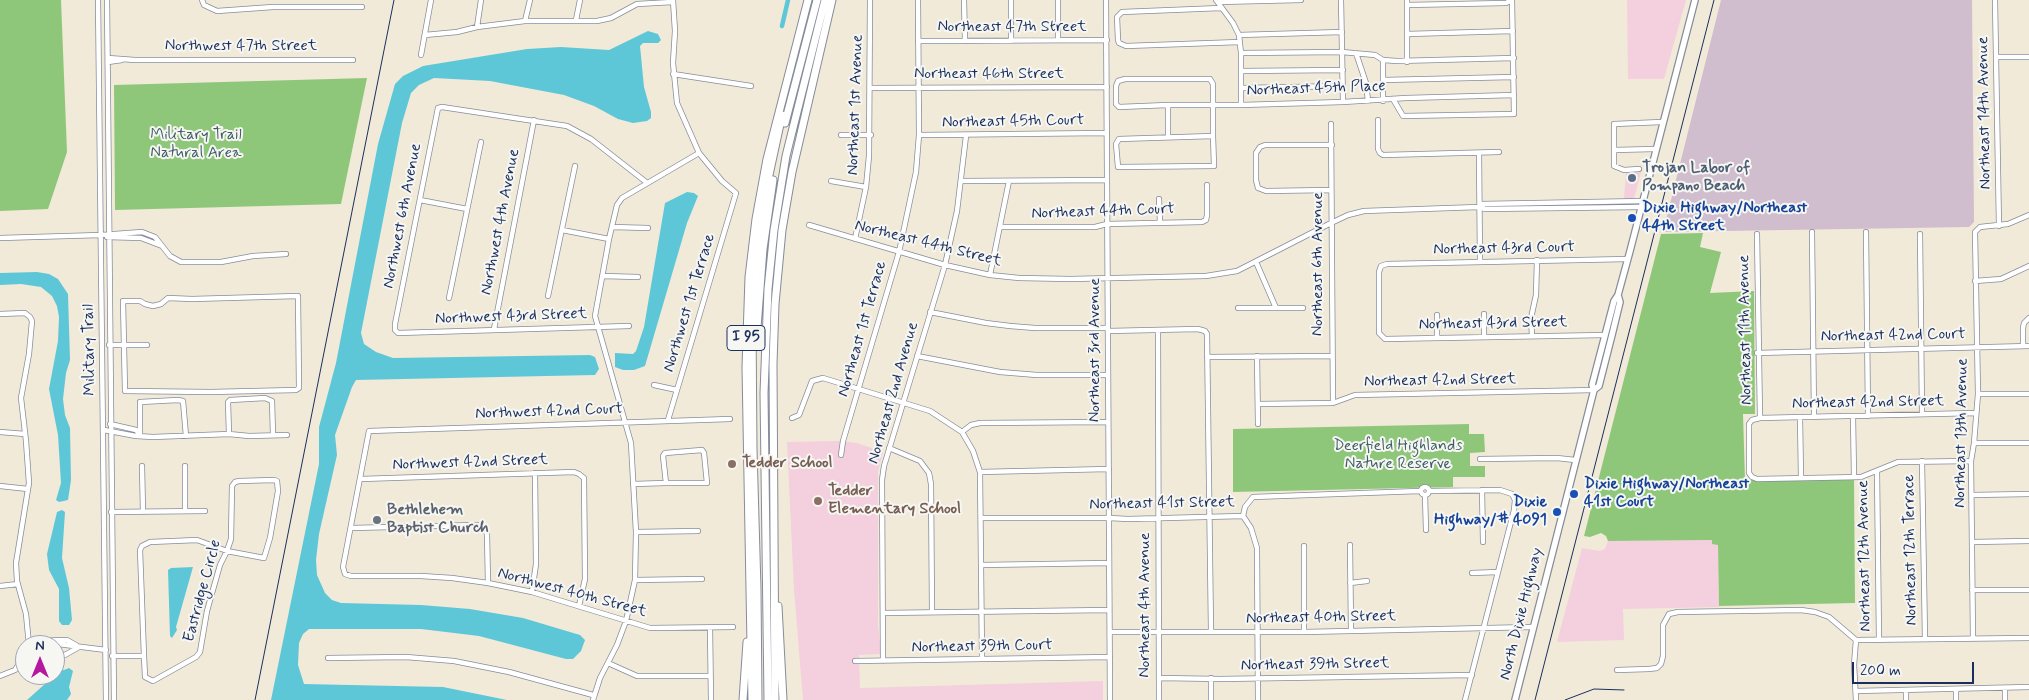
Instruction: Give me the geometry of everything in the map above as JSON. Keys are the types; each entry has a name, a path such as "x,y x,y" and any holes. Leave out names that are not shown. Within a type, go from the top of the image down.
{"highway":[{"name":"I 95","path":"752,700 746,367 748,292 759,204 770,145 808,0"},
{"path":"758,700 756,352 760,278 768,212 778,154 817,0"},
{"path":"768,700 765,333 770,260 783,171 825,0"},
{"name":"I 95","path":"775,700 773,356 778,274 793,164 832,0"},
{"path":"757,589 752,404 754,293 764,205 782,118 782,99"},
{"path":"765,333 778,274"},
{"path":"774,564 784,700"},
{"path":"743,700 747,649 746,593 750,580"}],"main road":[{"name":"North Dixie Highway","path":"1594,390 1592,385 1614,301 1618,295 1628,259 1695,0"},
{"name":"North Dixie Highway","path":"1515,700 1575,460 1594,390 1598,386 1612,335 1620,302 1618,295"}],"street":[{"name":"Military Trail","path":"98,0 106,700"},
{"name":"Military Trail","path":"107,0 114,700"},
{"path":"202,0 204,5 217,11 273,7 362,7"},
{"path":"421,55 431,0"},
{"path":"477,27 481,0"},
{"path":"525,21 530,0"},
{"path":"576,20 580,0"},
{"name":"Northeast 1st Avenue","path":"855,239 866,186 871,135 870,0"},
{"name":"Northeast 1st Terrace","path":"841,455 843,442 899,252 916,172 919,135 918,0"},
{"path":"964,0 964,41"},
{"path":"1011,0 1011,41"},
{"path":"1058,0 1058,40"},
{"name":"Northeast 3rd Avenue","path":"1106,0 1110,700"},
{"path":"1241,105 1239,35 1217,1 1301,0"},
{"path":"1341,0 1343,102"},
{"path":"1393,99 1404,116 1514,114 1512,0 1406,3 1407,62"},
{"name":"Northeast 14th Avenue","path":"1995,0 1999,226"},
{"path":"328,658 406,657 454,661 510,672 593,698 626,621 635,580 636,532 631,443 594,316 616,205 622,198 646,182 699,153 677,103 673,74 675,31 673,1 636,2 610,18 597,21 525,21 425,35"},
{"path":"1221,8 1122,12 1117,17 1118,40 1119,43 1126,46 1240,42"},
{"path":"99,21 107,20"},
{"path":"1407,34 1513,31"},
{"path":"1239,35 1342,32"},
{"name":"Northeast 47th Street","path":"918,42 1107,40"},
{"path":"1241,53 1342,52 1375,55 1383,60 1407,62 1514,58"},
{"path":"1356,53 1366,84 1368,101"},
{"path":"1996,57 2029,57"},
{"name":"Northwest 47th Street","path":"108,60 353,60"},
{"path":"1383,60 1383,101"},
{"path":"1241,71 1343,70"},
{"path":"673,74 751,86"},
{"path":"1383,80 1514,77"},
{"name":"Northeast 45th Place","path":"1213,105 1213,84 1210,79 1125,79 1118,81 1116,86 1116,104 1119,108 1168,105 1213,105 1241,105 1514,96"},
{"path":"1240,88 1343,86"},
{"name":"Northeast 46th Street","path":"871,88 1107,87"},
{"path":"100,98 108,98"},
{"path":"1168,105 1168,137"},
{"path":"1213,105 1214,136 1214,166 1118,167 1116,144 1119,139 1214,136"},
{"name":"Northwest 6th Avenue","path":"395,330 438,108 534,120"},
{"path":"534,120 567,126 581,132 646,182"},
{"name":"Northwest 4th Avenue","path":"494,329 534,120"},
{"path":"1378,120 1380,153 1383,155 1499,152"},
{"path":"1639,169 1624,170 1614,166 1614,124 1662,122"},
{"name":"Northeast 6th Avenue","path":"1331,124 1333,403"},
{"name":"Northeast 45th Court","path":"919,135 1107,133"},
{"path":"842,135 871,135"},
{"name":"Northeast 2nd Avenue","path":"883,661 882,480 889,448 945,265 961,181 966,136"},
{"path":"449,298 481,142"},
{"path":"1331,190 1266,191 1258,188 1256,180 1256,153 1260,147 1266,145 1332,145"},
{"path":"1614,150 1655,149"},
{"name":"Northwest 1st Terrace","path":"668,420 736,192 722,181 699,153"},
{"path":"1479,153 1480,262"},
{"path":"548,296 575,166"},
{"path":"961,181 1107,180"},
{"path":"830,181 866,186"},
{"path":"990,275 1009,182"},
{"name":"Northeast 44th Court","path":"1001,227 1095,227 1108,224 1202,222 1206,220 1207,215 1207,185"},
{"path":"1159,199 1160,223"},
{"path":"420,200 466,209"},
{"name":"Northeast 44th Street","path":"809,225 945,265 990,275 1036,279 1206,276 1237,271 1348,215 1378,210 1642,204"},
{"path":"1999,226 2029,215"},
{"name":"Northeast 13th Avenue","path":"1973,638 1970,461 1974,443 1978,394 1975,281 1976,229 1999,226"},
{"path":"612,227 648,228"},
{"path":"562,230 609,239"},
{"path":"0,238 109,236 147,232 155,236 170,256 181,262 221,262 253,256 286,254"},
{"path":"1812,232 1814,417"},
{"path":"1866,232 1868,416"},
{"name":"Northeast 11th Avenue","path":"1757,234 1757,352 1760,418 1752,420 1749,424 1749,473 1757,479 1801,478"},
{"path":"1920,234 1922,414"},
{"name":"Northeast 43rd Court","path":"1381,337 1379,333 1379,272 1381,266 1387,264 1628,259"},
{"path":"1532,336 1531,318 1538,282 1537,260"},
{"path":"1256,262 1276,308"},
{"path":"1975,281 2001,279 2029,266"},
{"path":"602,276 638,277"},
{"path":"298,296 299,388 296,390 125,392 123,345 123,301 140,301 153,306 161,304 168,298 298,296"},
{"path":"1238,308 1303,308"},
{"path":"930,312 986,323 1035,328 1158,331 1198,329 1205,331 1207,334 1211,631"},
{"path":"0,314 24,313 32,321 29,354 21,398 28,469 28,489 17,549 18,584 26,614 29,635"},
{"path":"1484,314 1484,337"},
{"path":"1437,315 1437,338"},
{"path":"2023,346 2024,323 2029,318"},
{"name":"Northwest 43rd Street","path":"395,330 398,333 629,326"},
{"name":"Northeast 4th Avenue","path":"1158,331 1159,700"},
{"name":"Northeast 43rd Street","path":"1381,337 1385,339 1605,335"},
{"path":"102,345 147,345"},
{"name":"Northeast 42nd Court","path":"1757,352 2029,346"},
{"path":"917,356 1000,372 1037,375 1108,375"},
{"path":"1256,356 1258,424"},
{"path":"1207,357 1332,356"},
{"path":"792,418 799,415 812,381 822,378 930,411 962,432 980,472 982,658"},
{"path":"654,385 677,390"},
{"name":"Northeast 42nd Street","path":"1258,404 1333,403 1356,395 1594,390"},
{"path":"1978,394 2029,394"},
{"path":"229,434 228,402 230,400 265,398 272,401 273,436"},
{"path":"140,435 140,402 178,400 183,401 186,436"},
{"name":"Northeast 42nd Street","path":"1760,418 1976,413"},
{"name":"Northeast 12th Avenue","path":"1854,416 1854,477"},
{"path":"1800,417 1801,478 1868,476 1890,464 1898,462 1970,461"},
{"name":"Northwest 42nd Court","path":"361,479 369,431 730,419"},
{"path":"962,432 971,425 980,423 1108,422"},
{"path":"104,424 136,430 140,435"},
{"path":"104,430 153,437 229,434 287,435"},
{"path":"0,432 25,434"},
{"path":"1974,443 2029,443"},
{"path":"889,448 920,462 928,473 931,484 932,612"},
{"path":"633,484 707,483 704,453 702,450 665,453 663,456 666,483"},
{"path":"1480,459 1557,458 1575,460"},
{"name":"Northeast 12th Terrace","path":"1922,462 1925,639"},
{"path":"142,466 143,512"},
{"path":"185,466 185,511"},
{"path":"980,472 1109,469"},
{"name":"Northeast 12th Avenue","path":"1877,471 1879,640"},
{"path":"532,592 536,564 535,474"},
{"name":"Northwest 42nd Street","path":"361,479 579,474 584,478 585,578 579,606"},
{"path":"361,479 351,528 476,524 484,527 487,534 488,583"},
{"name":"Eastridge Circle","path":"144,656 144,677 148,681 153,681 196,657 202,645 207,611 220,565 227,551 232,529 232,486 235,482 239,481 274,480 277,482 278,491 270,538 264,558 227,551"},
{"path":"0,486 28,489"},
{"name":"Northeast 41st Street","path":"981,518 1210,518 1243,516 1249,500 1262,495 1420,491 1424,486 1427,493"},
{"path":"1482,490 1483,542"},
{"path":"1426,530 1427,493 1506,490 1512,494 1515,500 1466,700"},
{"path":"1972,495 2029,494"},
{"path":"104,512 205,511"},
{"path":"1243,516 1252,528 1257,548 1258,700"},
{"name":"Northwest 40th Street","path":"351,528 343,567 345,574 351,576 428,576 488,583 532,592 650,628 733,627"},
{"path":"636,532 698,530"},
{"path":"106,656 144,656 140,550 142,546 150,542 196,540 227,551"},
{"path":"1972,542 2029,541"},
{"path":"1350,545 1351,631"},
{"path":"1304,546 1304,632"},
{"path":"981,564 1109,563"},
{"path":"1472,573 1498,572"},
{"path":"635,580 702,579"},
{"path":"1350,583 1367,581"},
{"path":"0,586 18,584"},
{"path":"1972,590 2029,590"},
{"path":"883,613 1109,610"},
{"path":"1617,670 1649,670 1657,668 1662,664 1663,625 1665,618 1669,614 1678,612 1801,610 1816,612 1829,617 1856,640 2029,638"},
{"name":"Northeast 40th Street","path":"1110,632 1304,632 1533,627"},
{"path":"710,628 711,700"},
{"path":"65,640 79,647"},
{"name":"Northeast 12th Avenue","path":"1856,640 1854,665 1856,700"},
{"path":"65,645 106,650"},
{"path":"65,655 79,647"},
{"name":"Northeast 39th Court","path":"855,661 1110,657"},
{"path":"608,663 637,676 710,676"},
{"path":"0,676 15,670"},
{"name":"Northeast 39th Street","path":"1159,678 1472,675"},
{"path":"1211,678 1211,700"},
{"path":"1856,691 2029,687"},
{"path":"2005,688 2005,700"},
{"path":"1956,689 1956,700"},
{"path":"1906,690 1906,700"}],"shaded area":[{"path":"1627,0 1686,0 1664,79 1628,79"},
{"path":"1721,0 1972,0 1974,222 1969,227 1663,232"},
{"name":"Trojan Labor of Pompano Beach","path":"1641,172 1634,199 1624,199 1626,173"},
{"path":"839,441 857,443 883,452 878,472 878,625 881,654 859,655 860,688 1103,681 1103,700 803,700 794,590 787,442"},
{"path":"1712,540 1718,545 1719,607 1623,609 1624,640 1557,642 1582,548 1600,551 1605,549 1608,541"}],"green space":[{"path":"0,0 61,0 67,152 48,209 0,211"},
{"name":"Military Trail Natural Area","path":"367,78 341,204 115,210 114,85"},
{"path":"1703,233 1700,247 1721,252 1710,293 1754,291 1755,414 1743,414 1745,480 1854,478 1855,603 1719,606 1718,545 1712,544 1712,540 1608,541 1606,536 1601,533 1590,537 1584,536 1661,234"},
{"name":"Deerfield Highlands Nature Reserve","path":"1469,424 1469,434 1484,434 1485,452 1470,453 1470,466 1485,466 1485,477 1453,477 1453,487 1233,492 1233,429"}],"water":[{"path":"648,31 658,34 661,40 658,43 643,43 640,46 644,87 651,112 651,118 647,121 633,123 618,119 594,106 564,95 490,81 434,78 419,85 411,93 402,123 361,333 364,344 376,352 393,358 590,355 595,357 599,369 595,375 356,380 335,435 337,455 319,534 316,560 317,575 325,593 332,600 341,603 421,605 470,609 523,618 580,635 585,640 581,651 573,659 566,659 479,636 421,629 309,629 303,634 299,643 298,665 304,684 443,687 507,700 271,700 319,464 319,427 336,363 378,144 395,84 403,76 423,66 527,49 561,47 609,50"},
{"path":"687,192 698,196 687,223 645,366 634,370 623,370 615,367 615,353 633,354 636,351 644,327 665,203"},
{"path":"37,272 49,274 58,279 68,294 70,360 66,373 63,399 65,415 70,428 71,480 68,500 59,502 56,500 61,483 58,435 49,389 58,341 59,317 57,306 52,296 41,287 21,284 0,285 0,273"},
{"path":"62,510 65,512 62,558 69,588 72,620 69,625 62,625 59,621 59,589 49,570 47,554 57,512"},
{"path":"193,567 176,627 177,630 172,638 170,636 168,570 171,568"},
{"path":"69,668 73,671 69,687 71,694 67,700 27,700 44,685 65,685 65,670"}],"waterway":[{"path":"782,26 788,0"}],"railway":[{"path":"255,700 394,0"},
{"path":"1535,700 1714,0"},
{"path":"1565,700 1594,689 1624,690"}],"place":[{"name":"Trojan Labor of Pompano Beach","path":"1632,178"},
{"name":"Dixie Highway/Northeast 44th Street","path":"1632,218"},
{"name":"Tedder School","path":"732,464"},
{"name":"Dixie Highway/Northeast 41st Court","path":"1574,494"},
{"name":"Tedder Elementary School","path":"818,501"},
{"name":"Dixie Highway/# 4091","path":"1557,512"},
{"name":"Bethlehem Baptist Church","path":"377,520"}]}
